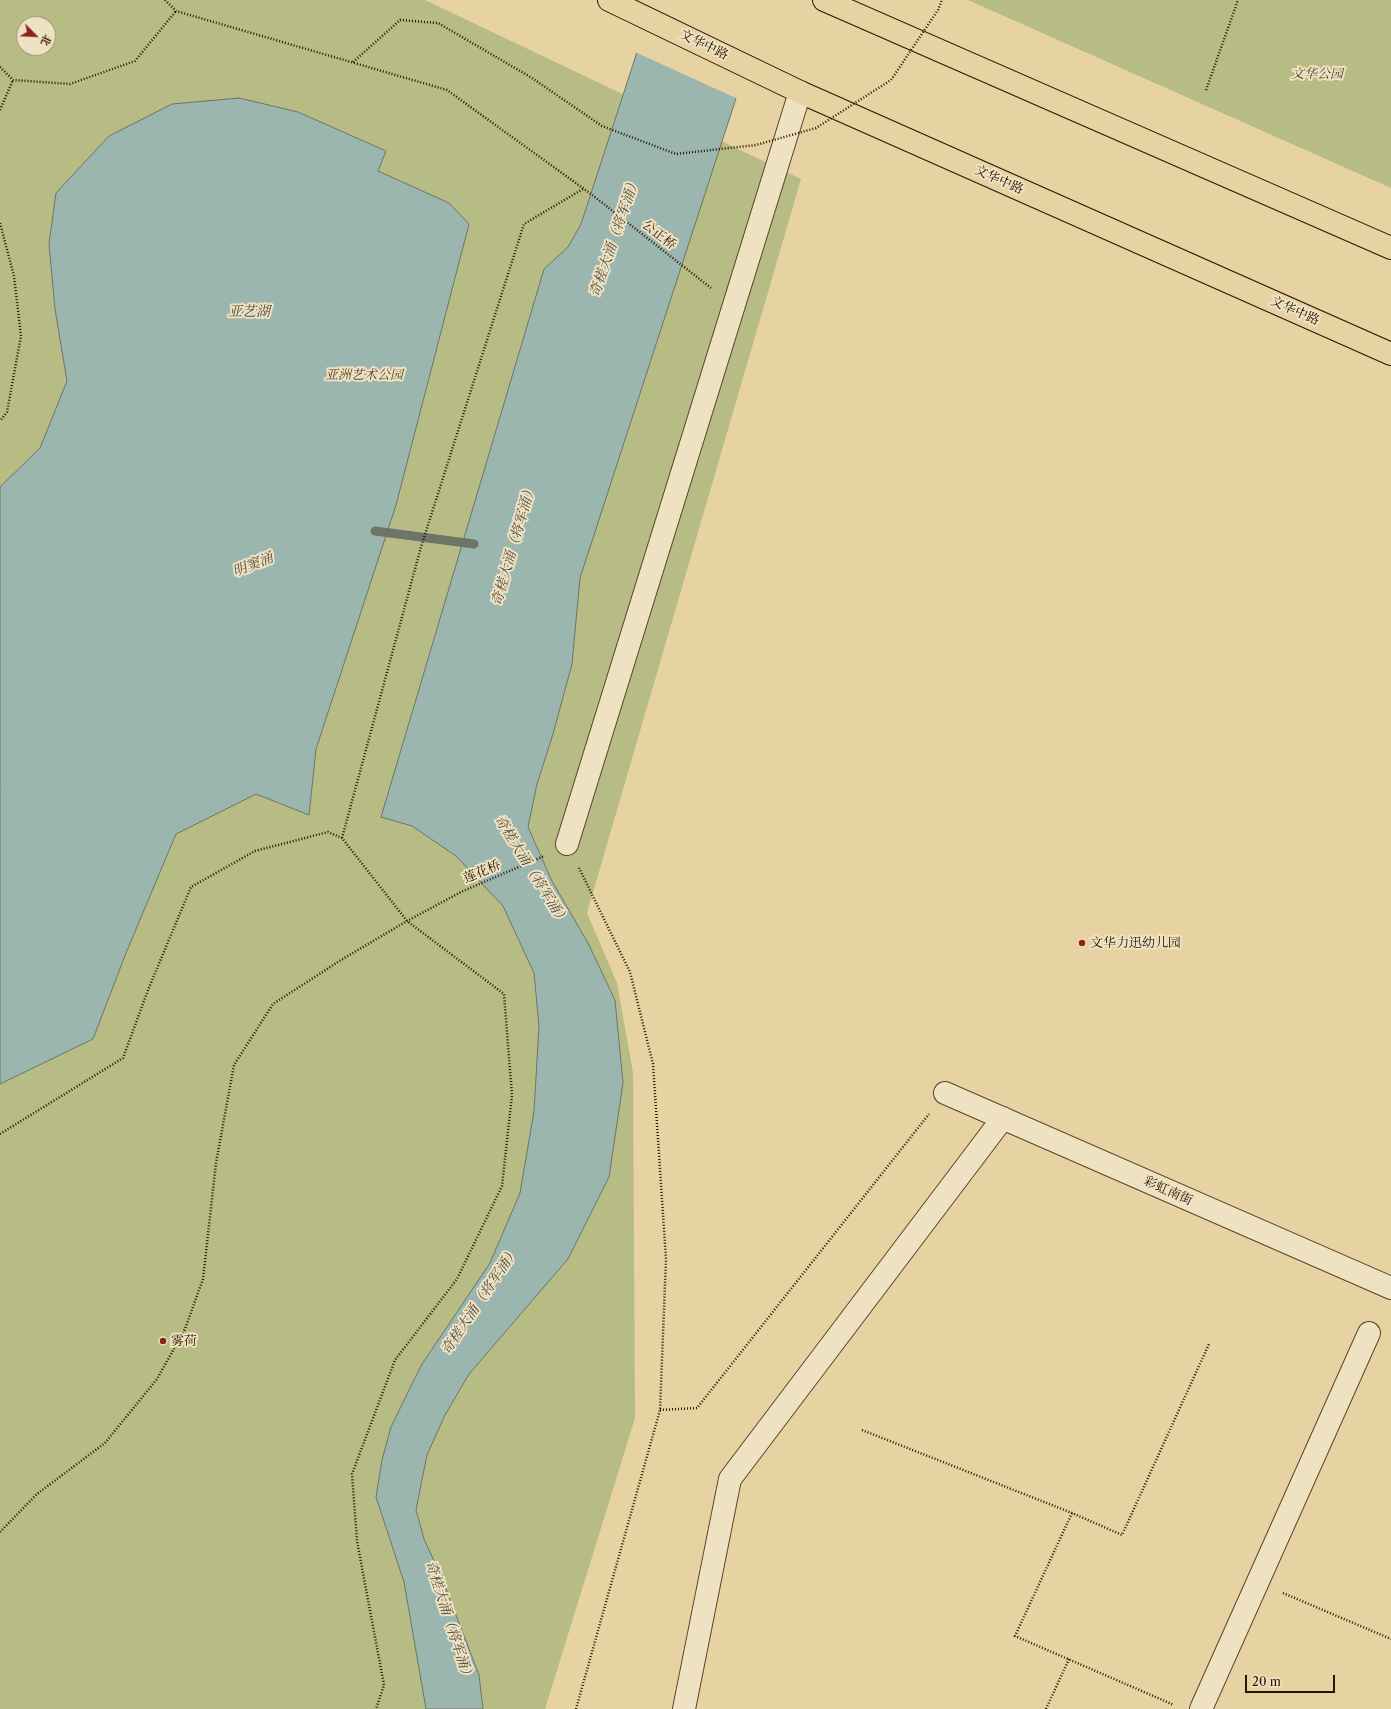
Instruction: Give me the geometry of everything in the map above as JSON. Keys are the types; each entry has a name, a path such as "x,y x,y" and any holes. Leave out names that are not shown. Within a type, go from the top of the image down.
{"main road":[{"name":"文华中路","path":"609,0 800,92 1391,354"},
{"path":"824,0 1391,248"}],"street":[{"path":"567,844 800,92"},
{"name":"彩虹南街","path":"945,1093 1391,1288"},
{"path":"684,1709 730,1479 1003,1118"},
{"path":"1202,1709 1369,1333"}],"path":[{"path":"0,67 13,80 70,84 135,61 176,11 165,0"},
{"path":"353,62 400,20 438,23 532,78 602,126 676,154 756,145 816,128 891,80 938,10 942,0"},
{"path":"1206,90 1238,0"},
{"name":"公正桥","path":"176,11 447,90 591,194 696,276"},
{"path":"0,110 13,80"},
{"path":"342,838 421,547 524,224 583,189"},
{"path":"0,223 14,276 21,336 7,412 0,421"},
{"path":"0,1134 123,1058 148,990 191,887 255,851 328,832 342,838 407,921 504,994 512,1096 502,1186 457,1279 395,1360 352,1474 357,1541 384,1685 376,1709"},
{"path":"567,844 630,972 653,1064 666,1259 660,1410 576,1709"},
{"name":"莲花桥","path":"0,1532 37,1494 105,1444 157,1379 185,1329 203,1279 216,1163 234,1065 272,1004 341,960 407,921 461,892 548,854"},
{"path":"660,1410 697,1408 945,1093"},
{"path":"862,1430 1072,1513 1122,1535 1209,1344"},
{"path":"1072,1513 1015,1636 1177,1706"},
{"path":"1258,1582 1391,1639"},
{"path":"1046,1709 1069,1659"}],"green space":[{"name":"亚洲艺术公园","path":"0,0 425,0 801,179 587,913 617,983 633,1073 635,1418 545,1709 0,1709"},
{"name":"文华公园","path":"968,0 1391,0 1391,188"}],"water":[{"name":"奇槎大涌（将军涌）","path":"654,0 768,0 580,578 572,664 553,734 537,784 528,827 552,881 588,943 615,1000 623,1083 609,1177 568,1259 469,1374 445,1415 427,1455 416,1510 424,1539 441,1576 479,1675 483,1709 426,1709 404,1582 376,1497 382,1460 391,1427 422,1364 490,1263 520,1193 534,1111 539,1026 534,973 503,906 456,856 412,826 381,817 544,269 568,247 581,224"},
{"name":"亚艺湖","path":"239,98 298,112 386,151 378,171 449,203 469,224 396,505 316,749 309,815 256,794 176,834 126,953 93,1039 0,1084 0,487 40,448 67,381 55,309 49,244 56,193 109,136 172,104"}],"pier":[{"path":"652,0 770,0 738,99 635,52"}],"waterway":[{"name":"明窦涌","path":"375,531 474,544"}],"place":[{"name":"文华力迅幼儿园","path":"1082,943"},
{"name":"雾荷","path":"163,1341"}]}
